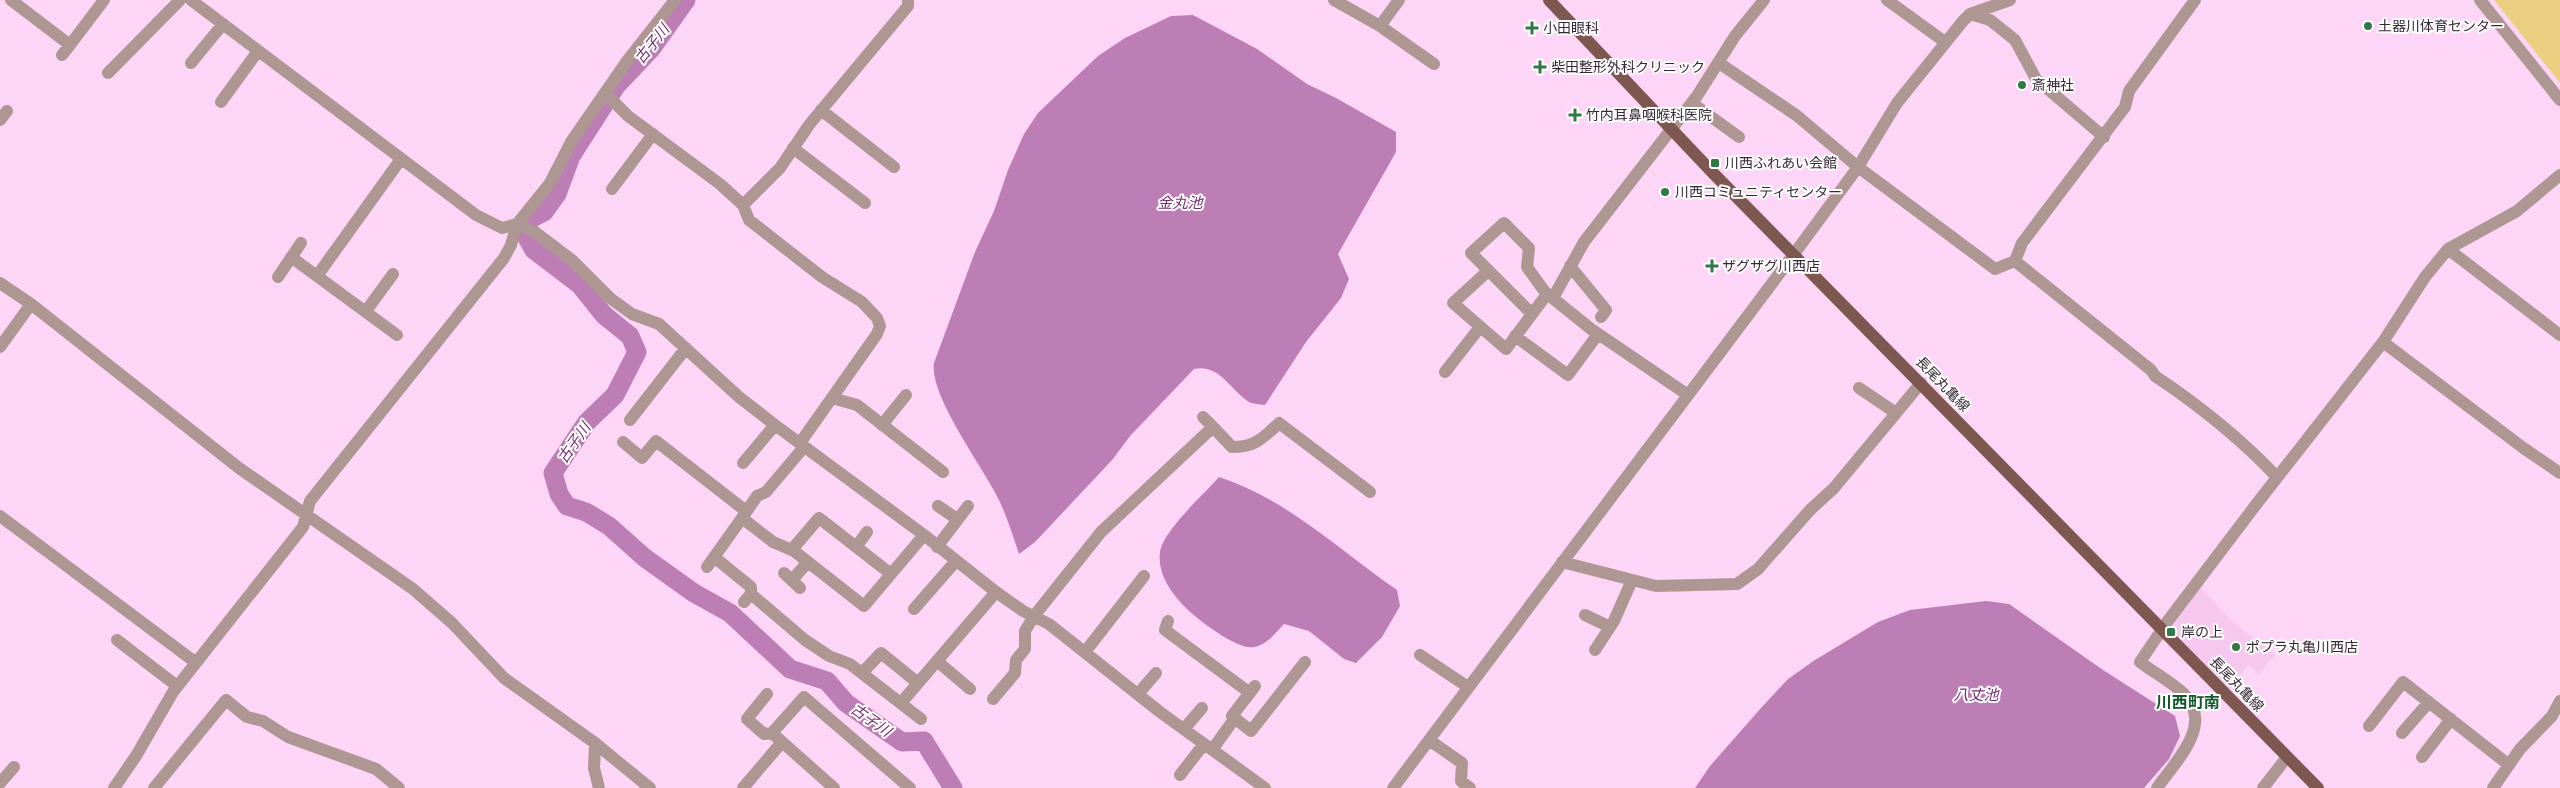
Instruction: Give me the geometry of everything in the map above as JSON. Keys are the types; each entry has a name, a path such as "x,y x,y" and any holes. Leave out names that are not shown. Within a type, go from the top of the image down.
{"main road":[{"name":"長尾丸亀線","path":"1549,0 2004,470 2163,628 2318,788"}],"street":[{"path":"11,0 66,50 103,0"},
{"path":"108,73 180,0"},
{"path":"191,0 476,215 502,228 520,224 535,232 572,260 610,298 632,314 659,324 739,397 775,425 924,535 955,562 996,592 1048,624 1184,729 1265,788"},
{"path":"114,788 136,756 177,686 303,527 310,501 504,258 520,224 550,183 571,142 605,93 675,0"},
{"path":"743,205 780,168 821,110 908,6 908,0"},
{"path":"1334,0 1380,26 1434,64"},
{"path":"1380,26 1399,0"},
{"path":"1488,271 1453,303 1506,349 1532,314 1550,296 1584,242 1692,103 1735,36 1764,0"},
{"path":"1887,0 1945,42"},
{"path":"1393,788 1794,254 1858,167 1897,103 1945,42 1970,14 2010,0"},
{"path":"1719,63 1796,116 1858,167 1995,268 2015,261 2022,243 2126,107 2129,91 2195,0"},
{"path":"2480,0 2560,100"},
{"path":"1970,14 1990,20 2015,40 2036,79 2104,137"},
{"path":"191,63 223,24"},
{"path":"221,102 258,51"},
{"path":"605,93 615,104 698,166 743,205 749,220 822,277 862,302 877,318 880,326 877,334 802,445 766,492 757,496 711,562 752,588 747,598 829,656 850,664 921,719"},
{"path":"1692,103 1739,137"},
{"path":"821,110 894,167"},
{"path":"612,189 653,134"},
{"path":"794,148 865,202"},
{"path":"317,276 401,159"},
{"path":"2157,788 2186,749 2194,734 2194,712 2185,695 2140,662 2163,628 2382,342 2425,277 2448,249 2517,211 2560,175"},
{"path":"1532,314 1471,253 1504,223 1529,248 1527,267 1550,296 1598,334 1688,395"},
{"path":"278,278 301,243"},
{"path":"2448,249 2560,335"},
{"path":"291,257 398,335"},
{"path":"2015,261 2151,370 2155,376 2204,409 2256,456 2277,478"},
{"path":"1570,266 1606,310 1602,317"},
{"path":"366,312 393,274"},
{"path":"0,283 31,304 239,468 413,589 452,623 504,678 595,743 650,788"},
{"path":"0,347 31,304"},
{"path":"1445,372 1480,327"},
{"path":"1515,336 1568,374 1598,334"},
{"path":"2382,342 2522,447 2560,473"},
{"path":"630,420 686,348"},
{"path":"1562,562 1656,586 1737,584 1746,579 1810,510 1834,488 1921,383"},
{"path":"1859,388 1896,413"},
{"path":"882,425 906,395"},
{"path":"832,398 857,405 943,472"},
{"path":"1203,417 1232,447 1248,447 1263,439 1279,423 1370,492"},
{"path":"743,463 775,425"},
{"path":"993,699 1015,673 1016,660 1025,648 1025,631 1034,616 1101,532 1213,427"},
{"path":"623,442 642,458 656,441 742,518 773,542 794,551 864,606 924,535"},
{"path":"938,506 957,519"},
{"path":"937,547 968,506"},
{"path":"0,516 195,662"},
{"path":"742,518 761,542"},
{"path":"794,551 795,546 819,518 891,574"},
{"path":"856,547 867,532"},
{"path":"792,580 808,562"},
{"path":"915,610 955,562"},
{"path":"1085,652 1144,576"},
{"path":"1595,650 1610,627 1632,580"},
{"path":"901,703 996,592"},
{"path":"1584,615 1610,627"},
{"path":"1168,622 1165,630 1252,689 1232,716 1251,731 1305,662"},
{"path":"117,640 177,686"},
{"path":"862,673 881,653 918,683"},
{"path":"1420,655 1468,687"},
{"path":"937,660 970,690"},
{"path":"1138,694 1156,673"},
{"path":"2369,726 2403,682 2509,765"},
{"path":"767,694 747,719 764,734 772,733 804,697 910,788"},
{"path":"154,788 226,700 247,717 263,721 288,737 376,769 399,788"},
{"path":"2493,788 2520,749 2556,719 2560,701"},
{"path":"2402,733 2429,702"},
{"path":"1184,729 1202,708"},
{"path":"1180,775 1235,718"},
{"path":"2422,758 2451,719"},
{"path":"772,733 834,788"},
{"path":"1429,740 1462,763 1461,781 1470,788"},
{"path":"743,788 782,742"},
{"path":"595,743 594,768 599,788"},
{"path":"2263,788 2287,757"},
{"path":"0,783 14,767"}],"shaded area":[{"path":"2494,0 2560,0 2560,83"},
{"path":"2198,585 2234,623 2275,655 2259,674 2248,665 2229,690 2168,627"}],"water":[{"name":"金丸池","path":"1193,15 1257,49 1307,84 1396,132 1396,152 1338,254 1349,279 1341,298 1306,342 1265,405 1249,402 1211,370 1203,368 1194,369 1130,436 1113,459 1035,542 1019,554 992,486 948,412 935,377 934,363 975,252 994,211 1008,170 1024,134 1038,113 1098,56 1125,38 1171,16"},
{"path":"1219,477 1267,498 1290,512 1397,590 1400,606 1382,637 1356,663 1344,659 1309,631 1284,624 1260,645 1247,647 1240,645 1226,638 1192,614 1172,591 1164,579 1160,566 1160,552 1163,543 1176,523"},
{"name":"八丈池","path":"1986,601 2009,604 2103,670 2175,716 2180,736 2169,759 2144,788 1695,788 1710,766 1788,679 1815,660 1878,622 1910,610"}],"waterway":[{"name":"古子川","path":"686,0 651,49 616,86 571,156 557,194 544,212 530,219 525,234 534,250 580,285 604,315 630,336 637,352 615,395 587,422 553,473 559,494 567,506 586,512 609,526 645,558 694,593 730,613 790,669 827,681 846,703 902,742 924,741 953,788"}],"place":[{"name":"土器川体育センター","path":"2368,26"},
{"name":"小田眼科","path":"1532,28"},
{"name":"柴田整形外科クリニック","path":"1540,67"},
{"name":"斎神社","path":"2022,85"},
{"name":"竹内耳鼻咽喉科医院","path":"1575,115"},
{"name":"川西ふれあい会館","path":"1715,163"},
{"name":"川西コミュニティセンター","path":"1665,192"},
{"name":"ザグザグ川西店","path":"1712,266"},
{"name":"岸の上","path":"2171,632"},
{"name":"ポプラ丸亀川西店","path":"2236,647"}],"district":[{"name":"川西町南","path":"2188,702"}]}
